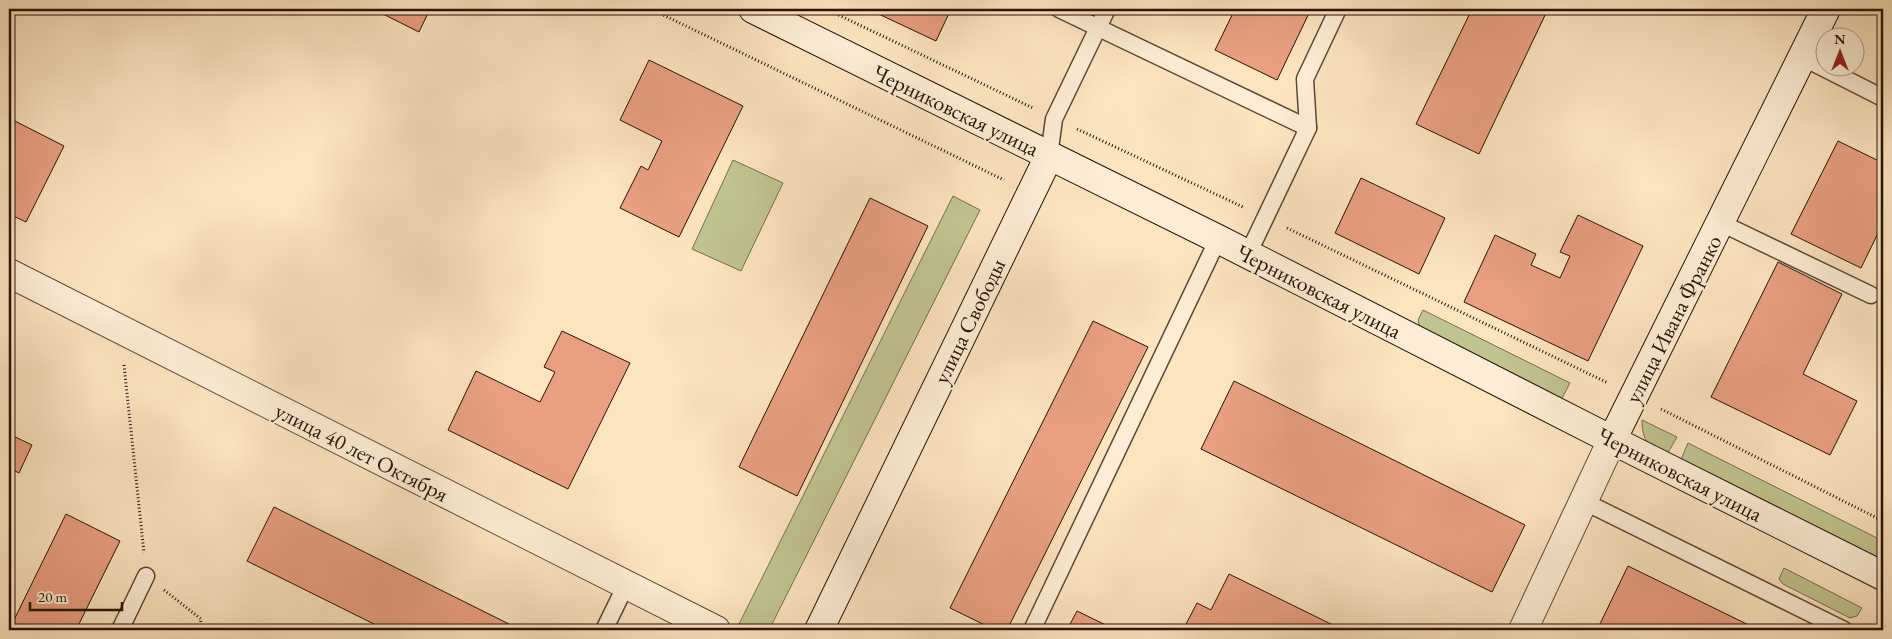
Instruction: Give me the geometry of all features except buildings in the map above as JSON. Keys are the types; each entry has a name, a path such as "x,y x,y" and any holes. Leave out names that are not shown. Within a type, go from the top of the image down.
{"street":[{"name":"Черниковская улица","path":"753,9 1248,254 1883,576"},
{"name":"улица Ивана Франко","path":"1523,630 1612,440 1721,224 1826,9"},
{"name":"улица Свободы","path":"819,630 1049,156"},
{"name":"улица 40 лет Октября","path":"9,274 716,630"}],"lane":[{"path":"1059,9 1308,128"},
{"name":"улица Свободы","path":"1049,156 1054,119 1106,9"},
{"path":"1248,254 1308,128 1305,79 1338,9"},
{"path":"1802,57 1883,98"},
{"path":"1721,224 1871,295"},
{"path":"1032,630 1218,239"},
{"path":"1584,501 1844,630"},
{"path":"120,630 146,576"},
{"path":"604,630 626,585"}],"path":[{"path":"651,9 1031,194"},
{"path":"826,9 1634,396 1883,520"},
{"path":"121,330 146,576 201,619 200,630"}],"green space":[{"path":"733,160 783,183 741,271 692,249"},
{"path":"953,196 980,210 769,630 751,630 739,624"},
{"path":"1423,310 1570,383 1560,402 1421,333 1418,320"},
{"path":"1642,420 1677,437 1666,456 1655,450 1645,438"},
{"path":"1688,443 1883,541 1883,564 1680,462"},
{"path":"1784,568 1862,608 1857,616 1850,618 1783,584 1779,579"}]}
